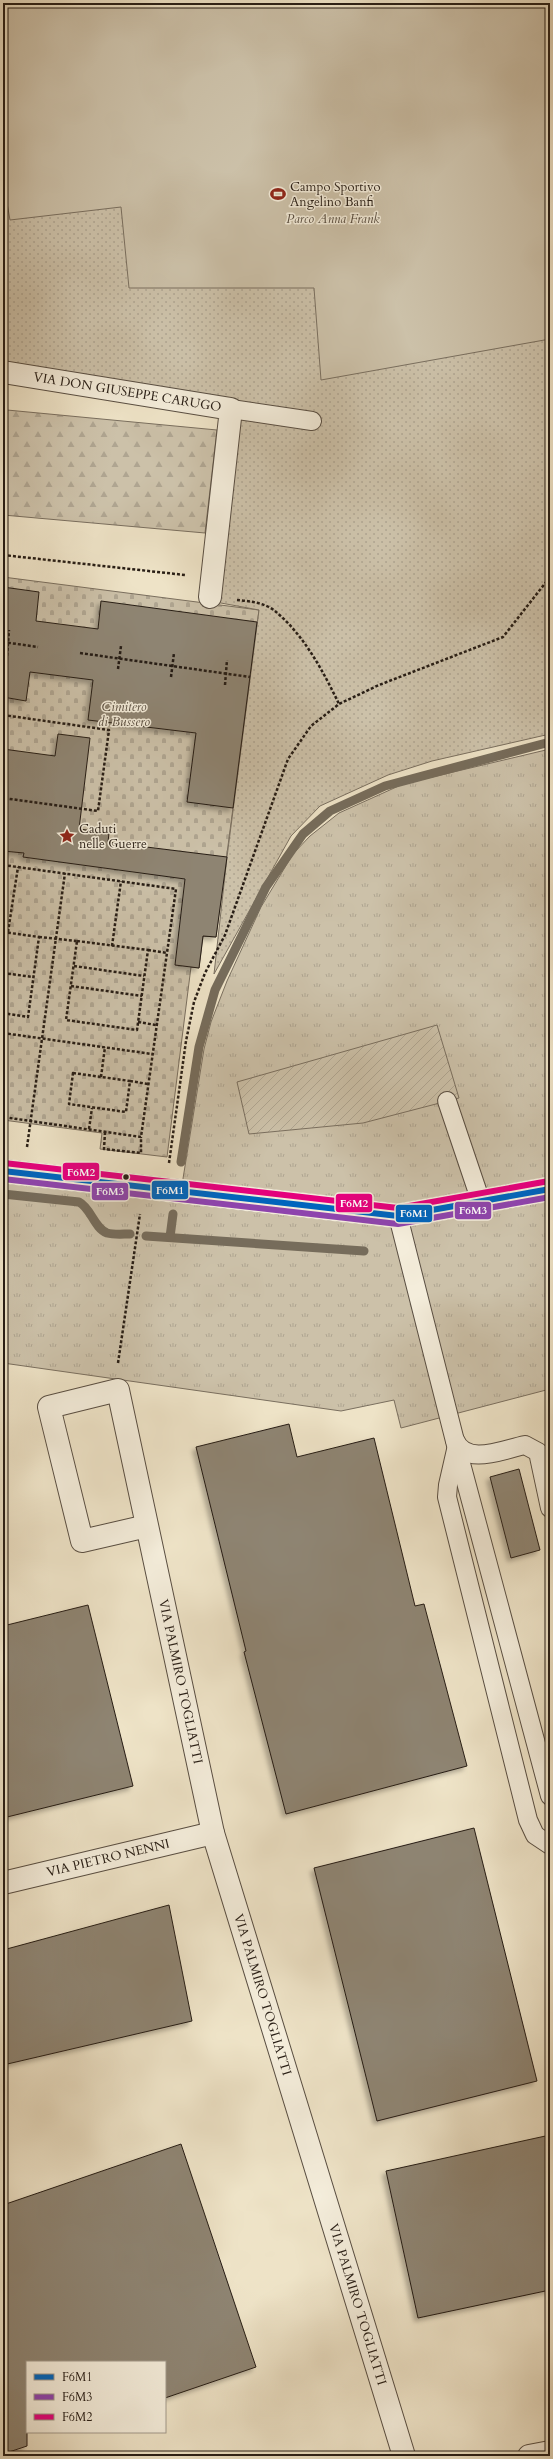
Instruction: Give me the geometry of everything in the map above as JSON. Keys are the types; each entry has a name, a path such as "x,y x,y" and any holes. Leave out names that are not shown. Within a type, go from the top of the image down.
{"street":[{"name":"VIA DON GIUSEPPE CARUGO","path":"3,372 231,409 210,597"},
{"path":"13,1172 398,1216 550,1189"},
{"name":"VIA PALMIRO TOGLIATTI","path":"114,1391 118,1390 213,1833 404,2456"},
{"path":"114,1391 49,1407 82,1541 147,1526"},
{"name":"VIA PIETRO NENNI","path":"3,1883 213,1833"},
{"path":"529,2456 550,2452"}],"lane":[{"path":"231,409 312,421"},
{"path":"447,1101 481,1202"},
{"path":"398,1216 455,1440 550,1796"},
{"path":"455,1440 460,1450 470,1455 526,1445 534,1448 538,1452 550,1508"},
{"path":"455,1440 456,1457 448,1485 447,1497 528,1820 535,1835 550,1845"}],"path":[{"path":"3,555 189,576"},
{"path":"114,1391 141,1207 163,1209 186,1041 199,985 225,935 288,759 311,726 339,704 379,685 503,637 550,577"},
{"path":"210,597 251,601 274,610 298,634 328,681 339,704"},
{"path":"7,656 9,630"},
{"path":"3,642 38,647"},
{"path":"118,670 121,646"},
{"path":"80,653 250,677"},
{"path":"171,677 174,653"},
{"path":"225,685 227,660"},
{"path":"3,714 109,730 98,811 3,798"},
{"path":"3,865 176,889 140,1137 141,1153 104,1149 105,1132"},
{"path":"8,932 18,867"},
{"path":"13,1172 30,1121 65,873"},
{"path":"112,946 121,881"},
{"path":"3,932 167,953"},
{"path":"3,1013 28,1017 39,937"},
{"path":"77,941 66,1020 137,1030 148,950"},
{"path":"74,966 144,976"},
{"path":"3,973 34,977"},
{"path":"71,986 142,996"},
{"path":"138,1022 156,1025"},
{"path":"3,1033 152,1054"},
{"path":"101,1077 105,1047"},
{"path":"3,1063 5,1064 3,1079"},
{"path":"130,1081 126,1112 69,1104 74,1073 130,1081 148,1084"},
{"path":"89,1129 92,1108"},
{"path":"3,1117 140,1137"}],"green space":[{"name":"Parco Anna Frank","path":"3,3 550,3 550,734 432,761 388,775 320,806 291,836 214,974 227,857 259,610 210,601 231,410 3,373"},
{"name":"Campo Sportivo Angelino Banfi","path":"3,3 550,3 550,339 321,380 314,288 129,288 121,207 10,220 3,180"},
{"path":"7,410 217,430 205,533 3,515 3,414"},
{"name":"Cimitero di Bussero","path":"3,577 259,610 216,937 203,936 199,968 191,967 167,1157 100,1149 102,1133 3,1120"},
{"path":"550,749 550,1389 401,1428 394,1400 341,1411 3,1363 3,1180 180,1197 204,1049 211,1022 227,981 261,907 293,854 310,836 339,813 403,784"},
{"path":"437,1025 459,1098 363,1123 249,1134 237,1082"}],"building":[{"path":"3,587 39,592 36,621 98,629 101,601 257,622 233,808 187,802 196,733 88,720 93,680 30,672 26,701 3,697"},
{"path":"58,734 90,738 79,829 109,833 108,842 227,857 216,937 203,936 199,968 175,965 185,879 23,857 24,853 3,851 3,749 55,756"},
{"path":"289,1424 297,1457 374,1438 415,1606 424,1604 467,1766 286,1814 244,1652 246,1651 196,1447"},
{"path":"519,1469 540,1550 511,1558 490,1477"},
{"path":"88,1605 133,1786 3,1818 3,1626"},
{"path":"474,1828 537,2081 377,2121 314,1868"},
{"path":"169,1905 192,2021 3,2065 3,1950"},
{"path":"550,2135 550,2290 418,2318 386,2171"},
{"path":"181,2144 256,2367 166,2398 166,2361 26,2361 27,2446 3,2454 3,2205"}],"waterway":[{"path":"181,1162 199,1047 215,990 266,887 303,834 330,811 385,786 550,742"},
{"path":"3,1194 79,1202 87,1209 99,1227 107,1233 130,1234"},
{"path":"170,1237 173,1214"},
{"path":"146,1236 364,1251"}],"transit line":[{"name":"F6M2","path":"4,1163 398,1208 549,1181"},
{"name":"F6M1","path":"3,1171 398,1216 550,1189"},
{"name":"F6M3","path":"3,1179 398,1224 550,1197"}],"place":[{"name":"Campo Sportivo Angelino Banfi","path":"278,194"},
{"name":"Caduti nelle Guerre","path":"67,836"}]}
